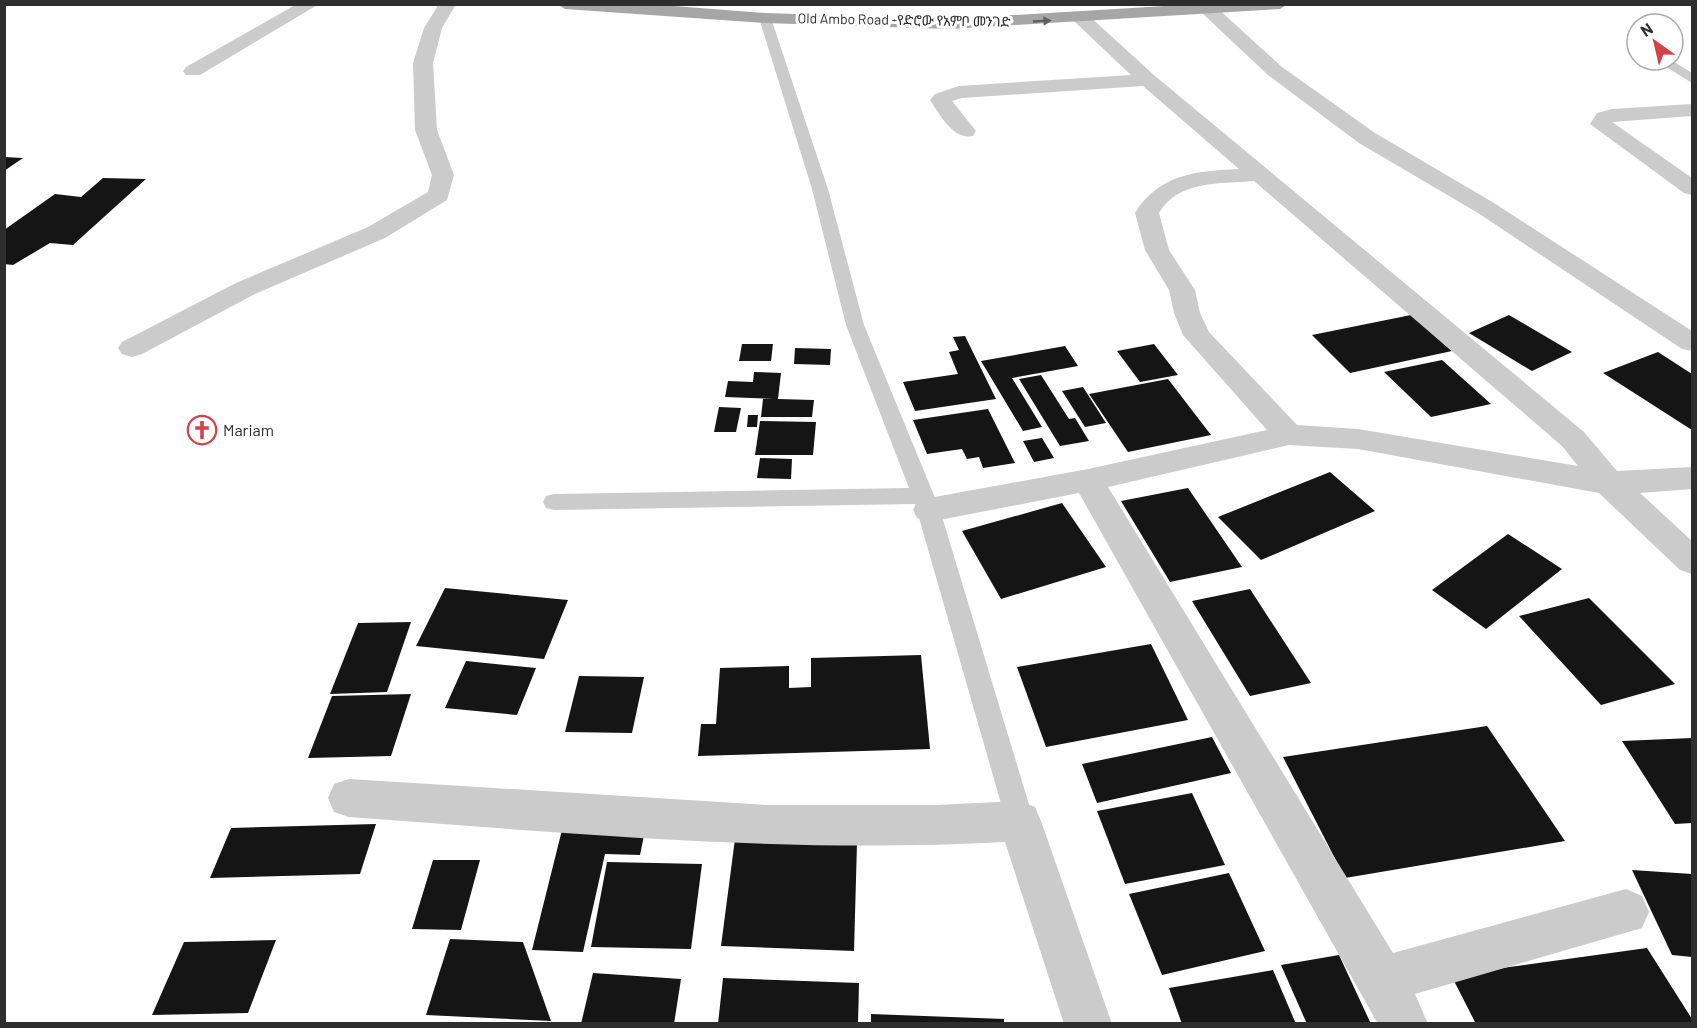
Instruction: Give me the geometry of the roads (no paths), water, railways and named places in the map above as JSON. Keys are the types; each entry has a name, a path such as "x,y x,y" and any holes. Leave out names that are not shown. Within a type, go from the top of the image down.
{"main road":[{"name":"Old Ambo Road -የድሮው የአምቦ መንገድ","path":"565,4 765,18 949,24 1081,18 1280,4"},
{"name":"Old Ambo Road -የድሮው የአምቦ መንገድ","path":"845,4 942,8 1052,4"}],"street":[{"path":"193,71 311,4"},
{"path":"132,348 262,281 382,228 439,195 442,175 426,130 423,63 433,28 448,4"},
{"path":"1208,9 1275,71 1367,138 1486,208 1692,343"},
{"path":"1081,18 1149,80 1573,439 1609,483 1692,561"},
{"path":"965,131 940,100 945,95 959,92 1149,80"},
{"path":"1692,110 1612,115 1604,117 1601,123 1692,188"},
{"path":"1262,174 1189,182 1172,187 1160,195 1147,213 1157,250 1182,290 1187,313 1197,335 1289,435"},
{"path":"926,503 1088,480 1289,435 1358,439 1609,483 1692,478"},
{"path":"1088,480 1382,980 1404,1023"},
{"path":"349,798 744,824 944,827 1020,821 1088,1023"},
{"path":"1382,980 1626,912"}],"lane":[{"path":"765,18 820,189 855,325 926,503 1020,821"},
{"path":"554,502 926,503"}],"place":[{"name":"Mariam","path":"202,430"}]}
